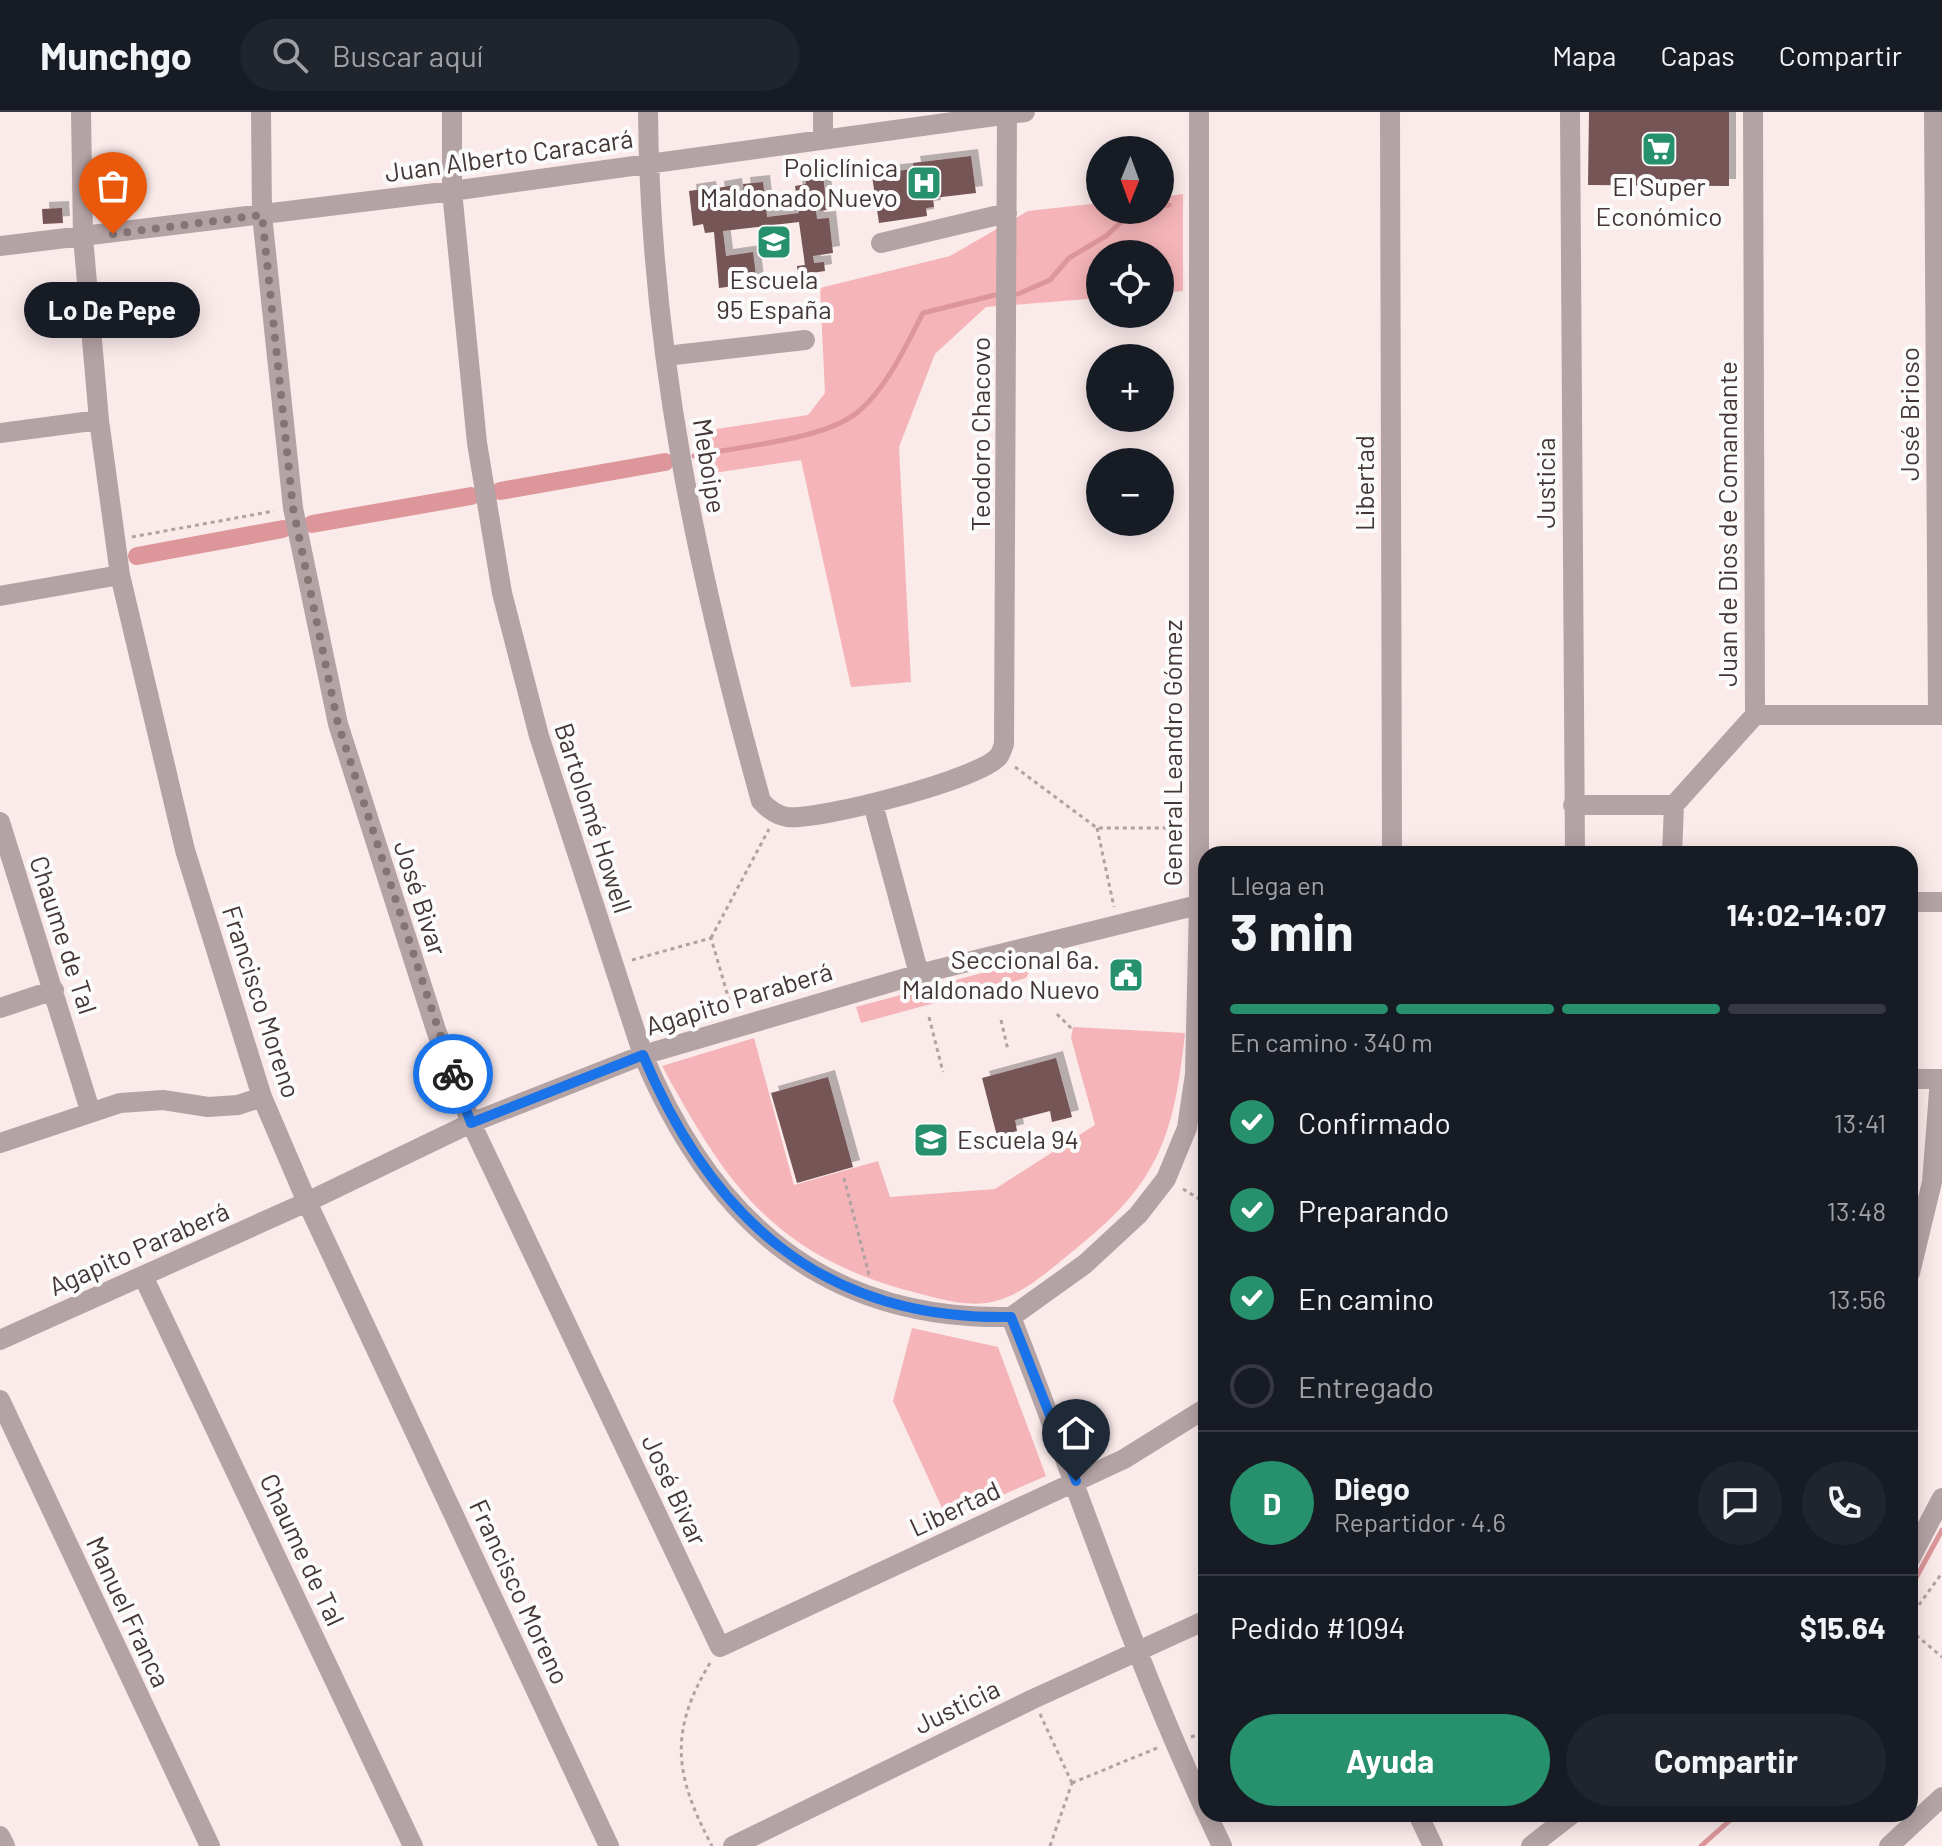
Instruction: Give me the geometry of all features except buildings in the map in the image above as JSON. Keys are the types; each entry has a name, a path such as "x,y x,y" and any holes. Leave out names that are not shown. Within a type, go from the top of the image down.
{"street":[{"name":"Francisco Moreno","path":"81,112 83,237 99,420 114,540 185,850 262,1097 307,1202 609,1846"},
{"name":"José Bivar","path":"261,112 262,215 293,508 338,724 436,1030 471,1123 720,1647"},
{"name":"Bartolomé Howell","path":"452,112 452,191 477,443 502,593 539,736 612,965 664,1106 720,1190 754,1229 792,1257 835,1282 936,1313 1011,1317"},
{"name":"Meboipe","path":"648,112 657,306 683,483 716,636 761,801 777,814"},
{"path":"823,112 823,138"},
{"name":"General Leandro Gómez","path":"1199,112 1199,846"},
{"name":"Libertad","path":"1390,112 1392,846"},
{"name":"Justicia","path":"1570,112 1575,846"},
{"name":"Juan de Dios de Comandante","path":"1674,805 1755,715 1753,112"},
{"name":"José Brioso","path":"1934,112 1940,715"},
{"name":"Juan Alberto Caracará","path":"0,246 452,191 1013,113"},
{"name":"Teodoro Chacovo","path":"1000,756 1006,732 1007,213 1013,113"},
{"path":"881,243 1007,213"},
{"path":"666,356 805,340"},
{"path":"0,433 99,420"},
{"path":"0,596 120,575"},
{"path":"1755,715 1940,715"},
{"path":"777,814 800,817 873,804 974,771 1000,756"},
{"path":"873,804 919,974"},
{"path":"1573,805 1674,805 1672,846"},
{"name":"Chaume de Tal","path":"0,822 90,1110"},
{"path":"1918,902 1942,902"},
{"name":"Agapito Paraberá","path":"0,1340 307,1202 471,1123 643,1055 919,974 1198,904"},
{"path":"0,1008 54,990"},
{"name":"General Leandro Gómez","path":"1011,1317 1085,1264 1138,1215 1166,1179 1187,1128 1195,1074 1198,1010"},
{"path":"1918,1079 1941,1079 1932,1182 1918,1240"},
{"path":"0,1143 90,1110 142,1100 208,1107 238,1105 262,1097"},
{"name":"Chaume de Tal","path":"143,1276 413,1846"},
{"path":"1011,1317 1076,1481 1135,1652 1198,1796"},
{"name":"Manuel Franca","path":"0,1400 210,1846"},
{"name":"Libertad","path":"720,1647 1076,1481 1164,1437 1198,1414"},
{"path":"1918,1544 1942,1498"},
{"name":"Justicia","path":"733,1846 1033,1699 1198,1624"},
{"path":"1918,1819 1942,1797"},
{"path":"1210,1822 1222,1846"},
{"path":"1422,1822 1433,1846"},
{"path":"1531,1846 1562,1822"},
{"path":"1889,1846 1915,1822"},
{"path":"0,1836 5,1846"}],"path":[{"path":"114,540 293,508"},
{"path":"1000,756 1097,828 1198,828"},
{"path":"737,1025 711,938 777,814"},
{"path":"1097,828 1117,922"},
{"path":"612,965 711,938"},
{"path":"1057,1014 1072,1029"},
{"path":"929,1017 943,1072"},
{"path":"1001,1020 1008,1050"},
{"path":"844,1178 872,1283"},
{"path":"1166,1179 1198,1198"},
{"path":"1918,1606 1942,1573"},
{"path":"1918,1636 1942,1657"},
{"path":"712,1846 689,1802 680,1745 687,1708 720,1647"},
{"path":"1033,1699 1072,1783 1050,1846"},
{"path":"1072,1783 1173,1741"}],"shaded area":[{"path":"1183,194 1183,291 1174,292 1174,240 1086,240 1086,299 986,307 935,354 899,447 911,682 851,687 801,460 700,475 697,432 808,415 825,393 820,288 950,256 1028,211 1086,205 1086,224 1174,224 1174,195"},
{"path":"1026,961 1031,968 1026,978 861,1023 856,1007"},
{"path":"1073,1027 1185,1033 1168,1127 1145,1177 1106,1223 1027,1287 992,1302 958,1302 902,1289 856,1273 818,1254 785,1232 756,1206 731,1177 662,1066 754,1038 794,1185 878,1161 890,1197 995,1189 1095,1125 1071,1038"},
{"path":"912,1328 998,1347 1046,1476 947,1519 893,1401"}],"waterway":[{"path":"1018,294 1050,280 1069,258 1106,236 1119,224"},
{"path":"694,456 781,441 844,421 859,411 879,390 923,313 995,295"},
{"path":"500,491 665,462"},
{"path":"312,524 471,496"},
{"path":"137,556 283,529"},
{"path":"1918,1574 1942,1530"},
{"path":"1701,1846 1728,1822"}],"way so far":[{"path":"113,234 262,215 293,508 338,724 412,959 453,1074"}],"place":[{"name":"El Super Económico","path":"1659,149"},
{"name":"Policlínica Maldonado Nuevo","path":"924,183"},
{"name":"Lo De Pepe","path":"113,234"},
{"name":"Escuela 95 España","path":"774,242"},
{"name":"Seccional 6a. Maldonado Nuevo","path":"1126,975"},
{"name":"Escuela 94","path":"931,1140"}],"route":[{"path":"453,1074 471,1123 643,1055 664,1106 720,1190 754,1229 792,1257 835,1282 936,1313 972,1318 1011,1317 1076,1481"}]}
